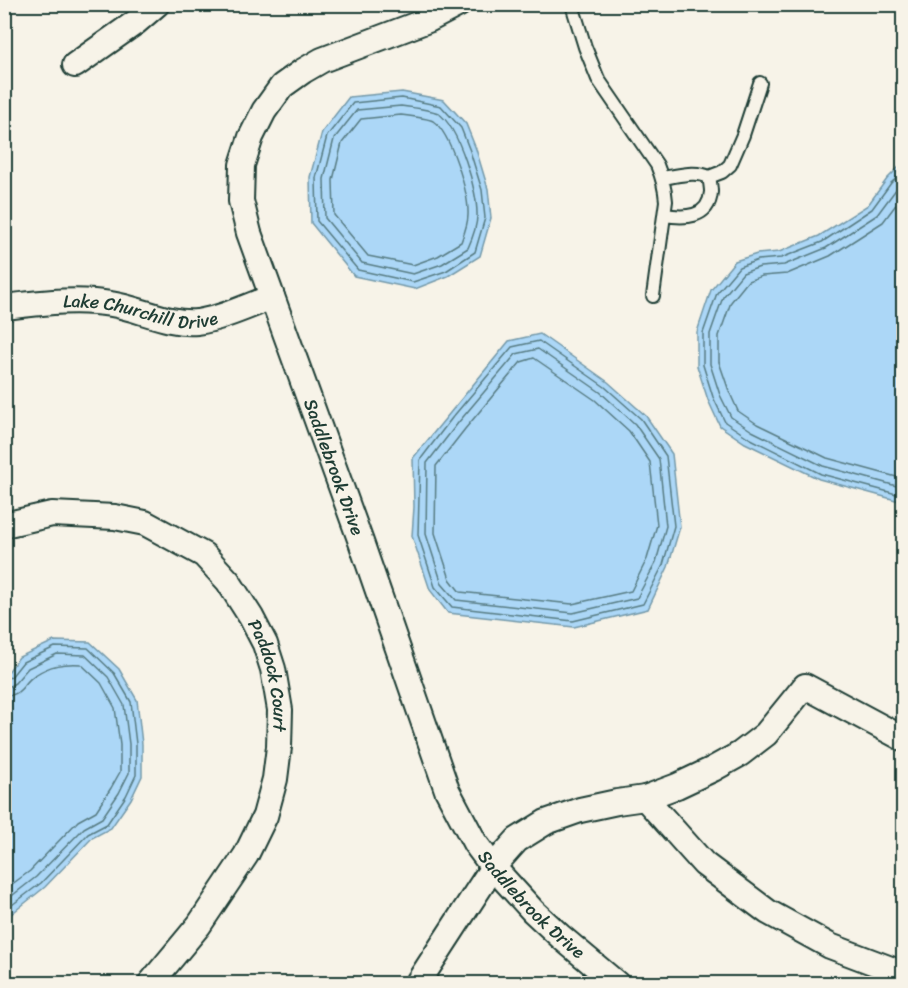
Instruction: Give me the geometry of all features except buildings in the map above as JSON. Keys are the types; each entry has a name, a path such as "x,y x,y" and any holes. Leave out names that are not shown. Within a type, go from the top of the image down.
{"street":[{"path":"75,65 136,22 157,4"},
{"name":"Saddlebrook Drive","path":"459,4 428,20 322,60 282,86 264,111 251,137 242,165 241,201 249,233 361,542 447,790 475,843 493,867 561,937 617,984"},
{"name":"Lake Churchill Drive","path":"4,307 62,301 111,304 177,321 196,322 224,315 272,297"},
{"name":"Paddock Court","path":"4,525 52,514 115,517 145,523 204,555 228,581 265,644 273,669 280,710 279,747 275,779 265,816 246,855 198,925 150,984"},
{"path":"417,984 493,867 517,840 546,822 580,810 645,798 713,769 740,754 766,734 806,686 903,739"},
{"path":"645,798 704,864 768,912 830,946 903,974"}],"lane":[{"path":"570,6 598,79 657,165 663,178 666,201 653,296"},
{"path":"663,178 696,173 709,177 722,172 730,165 743,135 760,83"},
{"path":"664,214 680,217 702,211 708,203 711,192 709,177"}],"water":[{"path":"402,92 444,100 466,124 488,189 491,218 480,256 448,276 415,289 354,276 311,223 310,177 322,132 349,97"},
{"path":"903,163 903,502 819,479 745,443 720,426 708,400 697,366 697,332 711,290 735,261 757,254 779,252 819,236 868,205 887,179"},
{"path":"540,334 608,382 646,416 672,454 680,527 668,567 648,609 574,627 448,613 430,590 412,536 413,458 509,341"},
{"path":"54,641 90,642 119,669 137,700 142,744 142,776 131,799 111,828 92,838 45,887 5,919 5,676 19,657"}]}
